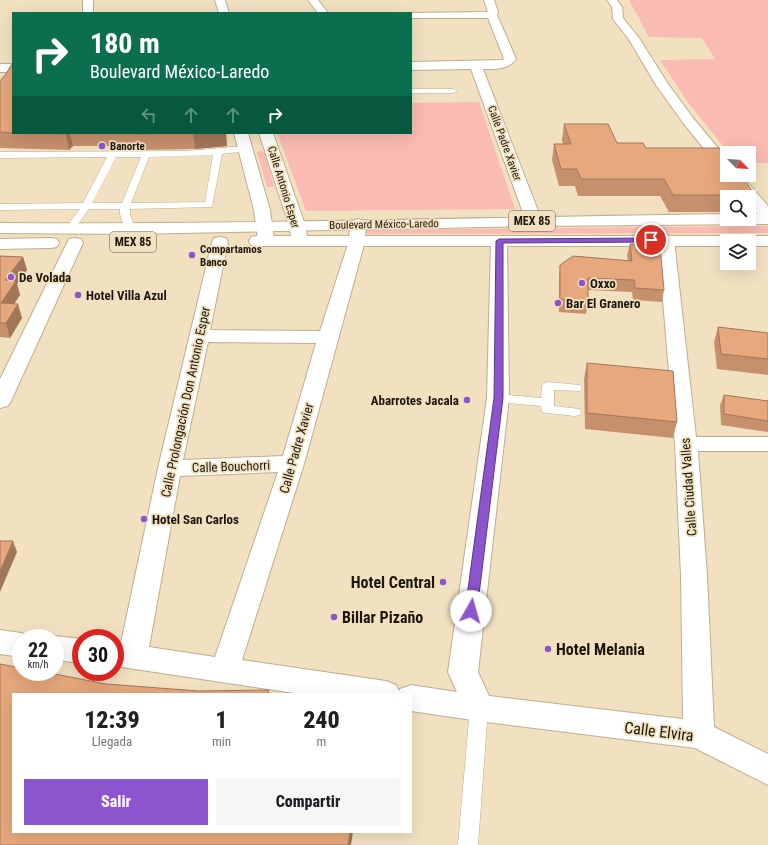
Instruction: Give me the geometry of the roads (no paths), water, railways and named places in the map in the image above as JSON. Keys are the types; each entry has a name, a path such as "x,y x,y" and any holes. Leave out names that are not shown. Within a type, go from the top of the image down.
{"street":[{"path":"88,0 88,12"},
{"path":"220,0 224,12"},
{"path":"313,0 322,12"},
{"path":"412,66 500,65 507,63 510,59 492,13 489,0"},
{"path":"612,0 617,7 618,18 630,31 654,72 720,159"},
{"path":"458,5 492,13"},
{"path":"412,15 492,13"},
{"name":"Calle Padre Xavier","path":"476,65 534,221"},
{"path":"0,68 12,68"},
{"path":"241,134 262,210 265,233"},
{"path":"245,149 269,139"},
{"name":"Calle Antonio Esper","path":"269,139 299,233"},
{"path":"739,182 768,216"},
{"name":"Boulevard México-Laredo","path":"358,233 534,221 768,219"},
{"name":"Boulevard México-Laredo","path":"0,228 73,236 220,242 265,233"},
{"name":"Boulevard México-Laredo","path":"0,244 130,229 265,233 358,233 499,241 768,241"},
{"name":"Calle Padre Xavier","path":"225,670 292,464 358,233"},
{"path":"0,401 73,236"},
{"name":"Calle Ciudad Valles","path":"666,240 686,444 694,575 699,735"},
{"path":"479,708 463,672 498,398 499,241"},
{"name":"Calle Prolongación Don Antonio Esper","path":"124,655 170,468 220,242"},
{"path":"199,336 328,337"},
{"path":"686,444 768,444"},
{"name":"Calle Bouchorri","path":"170,468 292,464"},
{"path":"0,642 12,644"},
{"path":"124,655 379,693"},
{"name":"Calle Elvira","path":"412,698 479,708 699,735 768,770"}],"lane":[{"path":"412,91 453,91"},
{"path":"0,155 146,154 218,152 245,149"},
{"path":"0,207 209,205 218,152"},
{"path":"73,236 113,154"},
{"path":"130,229 124,214 125,207 146,154"},
{"path":"575,412 547,409 547,403 548,386 576,388"},
{"path":"498,398 547,403"},
{"path":"468,845 479,708"}],"place":[{"name":"Banorte","path":"102,146"},
{"name":"Compartamos Banco","path":"192,255"},
{"name":"De Volada","path":"11,277"},
{"name":"Oxxo","path":"582,283"},
{"name":"Hotel Villa Azul","path":"78,295"},
{"name":"Bar El Granero","path":"558,303"},
{"name":"Abarrotes Jacala","path":"467,400"},
{"name":"Hotel San Carlos","path":"144,519"},
{"name":"Hotel Central","path":"443,582"},
{"name":"Billar Pizaño","path":"334,617"},
{"name":"Hotel Melania","path":"548,649"}]}
